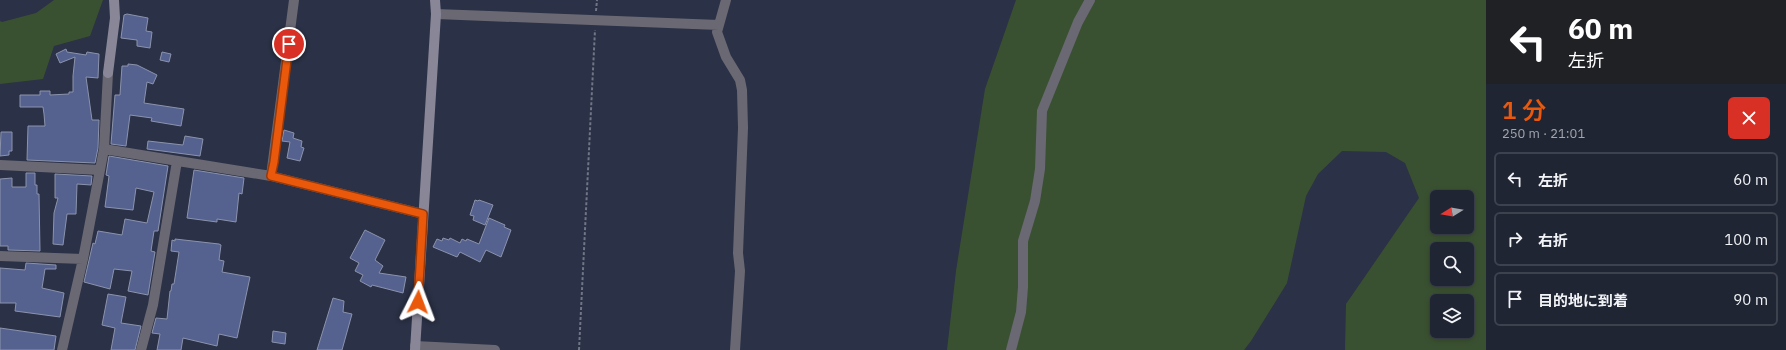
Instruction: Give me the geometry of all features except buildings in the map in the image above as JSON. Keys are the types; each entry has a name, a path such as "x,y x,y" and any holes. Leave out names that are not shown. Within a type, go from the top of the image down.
{"street":[{"path":"62,350 83,259 104,149 108,74 115,18 114,0"},
{"path":"271,176 294,0"},
{"path":"435,0 436,14 415,348 494,350"},
{"path":"726,0 717,32 721,46 740,80 742,90 743,128 738,254 740,271 735,350"},
{"path":"1011,350 1021,312 1024,287 1023,240 1035,201 1040,169 1042,111 1078,22 1090,0"},
{"path":"436,14 719,25"},
{"path":"104,149 271,176 423,214"},
{"path":"141,350 153,305 177,161"},
{"path":"0,165 100,170"},
{"path":"0,256 83,259"}],"path":[{"path":"580,350 597,0"}],"green space":[{"path":"54,0 103,0 90,36 54,46 43,79 0,84 0,21 2,22 36,13"},
{"path":"1016,0 1486,0 1486,350 1345,350 1346,304 1419,198 1405,163 1386,152 1342,151 1318,174 1306,196 1287,283 1244,350 947,350 956,271 985,89"}],"route":[{"path":"289,44 271,176 423,214 418,302"}]}
